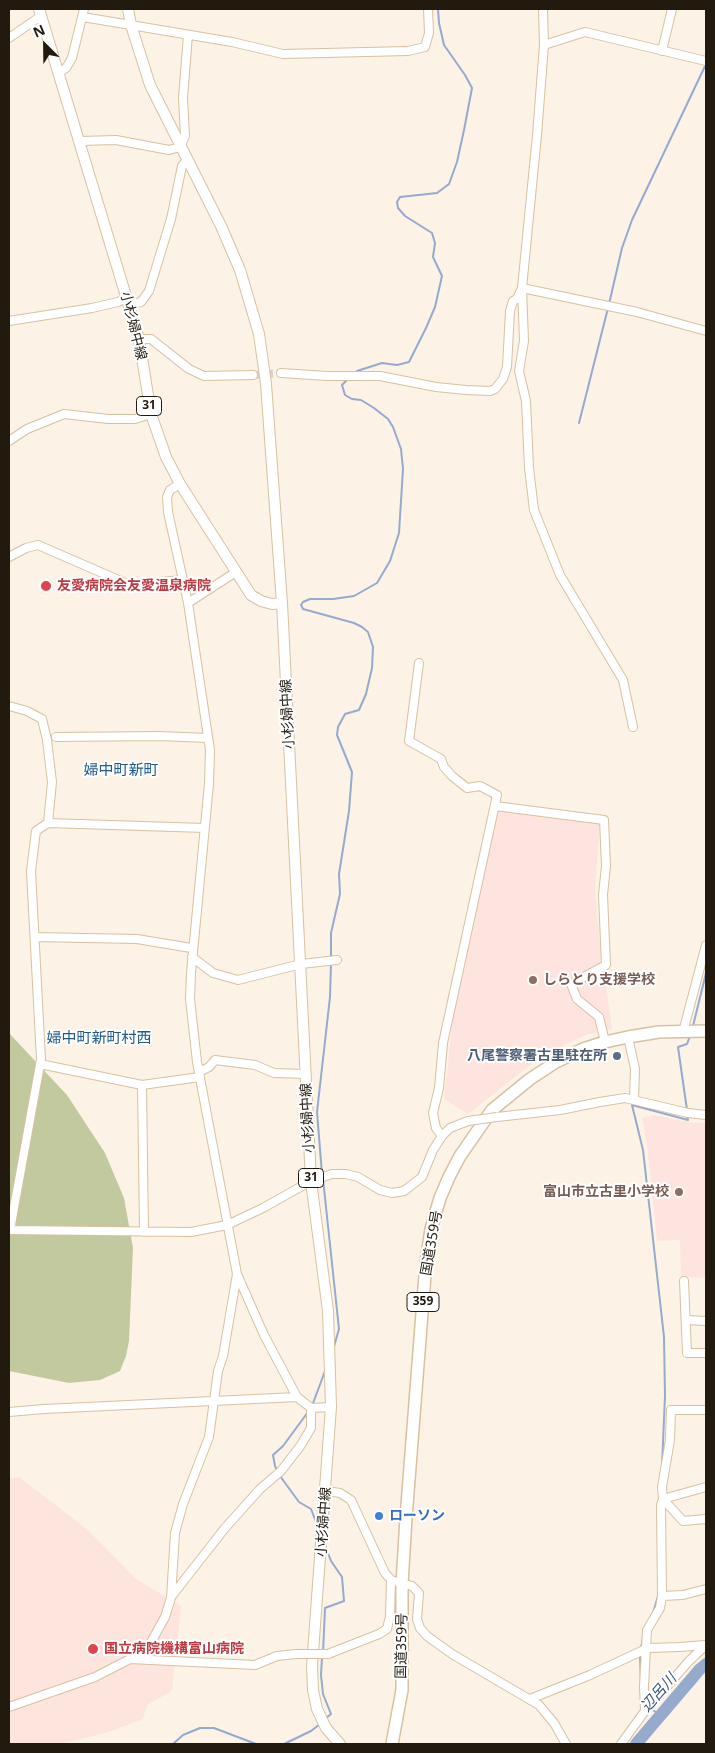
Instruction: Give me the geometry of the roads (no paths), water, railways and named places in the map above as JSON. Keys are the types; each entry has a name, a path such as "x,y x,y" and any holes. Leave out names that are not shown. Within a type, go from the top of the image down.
{"highway":[{"name":"国道359号","path":"392,1744 402,1690 397,1582 426,1262 431,1229 440,1198 460,1156 476,1132 498,1105 530,1078 556,1062 583,1049 605,1042 628,1036 659,1032 706,1031"}],"main road":[{"name":"小杉婦中線","path":"128,9 131,25 150,85 221,226 240,270 258,334 266,384 282,603 311,1181 328,1311 331,1408 313,1658 313,1690 317,1709 326,1728 340,1744"},
{"name":"小杉婦中線","path":"40,12 139,339 151,414 166,457 180,484 251,595 261,601 272,604 282,603"}],"street":[{"path":"59,73 66,68 72,58 83,13 131,25 232,42 283,54 408,50 425,47 428,34 428,9"},
{"path":"543,9 544,45 522,288 524,341 519,371 526,402 529,468 534,510 560,575 623,680 633,727"},
{"path":"662,51 672,9"},
{"path":"9,38 40,12"},
{"path":"544,45 585,32 706,61"},
{"path":"80,141 116,140 169,150 180,147 185,136 183,98 188,35"},
{"path":"9,321 118,302 141,302 149,291 171,219 182,166 187,160"},
{"path":"522,288 638,312 706,331"},
{"path":"281,373 380,376 414,384 466,390 495,389 503,379 507,367 510,310 513,301 517,299 522,288"},
{"path":"139,339 151,339 188,369 204,376 253,374"},
{"path":"9,441 27,429 64,414 108,419 134,419 151,414"},
{"path":"180,484 170,490 167,497 188,603 210,750 190,999 200,1075 237,1274 264,1335 298,1397 311,1408 331,1408"},
{"path":"9,557 38,544 130,585 182,580"},
{"path":"188,603 236,572"},
{"path":"419,663 409,741 441,759 452,776 467,788 480,786 497,795 443,1043 439,1088 433,1113 436,1128 442,1136"},
{"path":"9,706 27,711 42,719 47,740 52,782 48,823"},
{"path":"56,737 160,736 208,738"},
{"path":"496,806 604,820 606,866 603,895 606,965 571,984 577,999 599,1017 605,1042"},
{"path":"204,828 48,823 36,831 31,871 40,1064 9,1230 191,1232 227,1225 311,1181 332,1174 346,1174 358,1177 380,1190 392,1193 404,1191 422,1177 433,1150 450,1128 497,1116 560,1110 625,1098 688,1113 706,1115"},
{"path":"34,937 136,939 190,948"},
{"path":"683,1032 706,945"},
{"path":"192,957 213,973 238,980 301,964 337,960"},
{"path":"628,1036 635,1069 634,1100"},
{"path":"40,1064 142,1085 167,1083 200,1075 215,1060 255,1065 274,1073 306,1074"},
{"path":"142,1085 144,1232"},
{"path":"9,1707 95,1677 130,1660 150,1644 165,1617 171,1598 175,1533 183,1504 209,1437 213,1400 218,1371 223,1356 237,1274"},
{"path":"684,1281 687,1354 706,1353"},
{"path":"686,1320 706,1320"},
{"path":"9,1412 298,1397"},
{"path":"171,1598 225,1528 260,1489 280,1471 301,1445 311,1428 311,1408"},
{"path":"621,1744 645,1712 645,1649 647,1630 660,1608 662,1596 661,1505 670,1440 671,1410 706,1410"},
{"path":"663,1499 706,1487"},
{"path":"326,1491 340,1493 352,1500 385,1573 397,1582 412,1586 419,1593 417,1619 420,1628 427,1636 452,1654 539,1705 554,1723 566,1744"},
{"path":"663,1499 683,1521 706,1519"},
{"path":"130,1660 256,1665 277,1656 328,1654 387,1629 397,1582"},
{"path":"662,1596 683,1595 706,1589"},
{"path":"530,1699 590,1675 645,1649 706,1645"},
{"path":"657,1698 689,1661 706,1645"}],"waterway":[{"path":"353,374 382,363 397,365 409,362 435,307 442,276 433,257 435,243 432,233 405,216 398,208 397,202 400,197 437,193 449,184 457,162 464,130 472,88 444,45 438,9"},
{"path":"609,304 622,248 632,220 706,64"},
{"path":"579,423 608,308"},
{"path":"331,958 331,933 340,894 339,874 349,811 352,772 337,735 338,727 345,714 359,710 366,694 372,668 373,647 368,632 362,627 303,609 301,605 310,599 333,599 354,596 377,583 390,561 399,533 403,469 401,449 393,427 388,419 374,408 361,400 352,399 345,395 342,385 348,379"},
{"path":"322,1174 317,1112 330,997 331,963"},
{"path":"693,1026 706,973"},
{"path":"687,1110 678,1047 687,1044 690,1036"},
{"path":"662,1466 665,1396 664,1337 643,1150 632,1105 688,1120 687,1115"},
{"path":"323,1179 339,1329 333,1350"},
{"path":"312,1406 325,1371"},
{"path":"278,1472 273,1455 283,1446 308,1412"},
{"path":"280,1476 299,1502 311,1509 318,1527"},
{"path":"323,1653 325,1608 344,1601 342,1577 331,1561 325,1545"},
{"path":"653,1613 658,1596"},
{"path":"641,1648 644,1633"},
{"path":"640,1655 641,1685"},
{"path":"322,1658 323,1694 331,1714 325,1719"},
{"name":"辺呂川","path":"636,1744 706,1664"},
{"path":"648,1701 653,1710 661,1716"},
{"path":"284,1744 311,1731 320,1724"},
{"path":"173,1744 183,1735 200,1728 214,1728 256,1744"}],"tunnel":[{"path":"253,375 281,373"}],"place":[{"name":"友愛病院会友愛温泉病院","path":"46,586"},
{"name":"しらとり支援学校","path":"533,980"},
{"name":"八尾警察署古里駐在所","path":"617,1056"},
{"name":"富山市立古里小学校","path":"679,1192"},
{"name":"ローソン","path":"379,1516"},
{"name":"国立病院機構富山病院","path":"93,1649"}],"district":[{"name":"婦中町新町","path":"121,771"},
{"name":"婦中町新町村西","path":"99,1039"}]}
